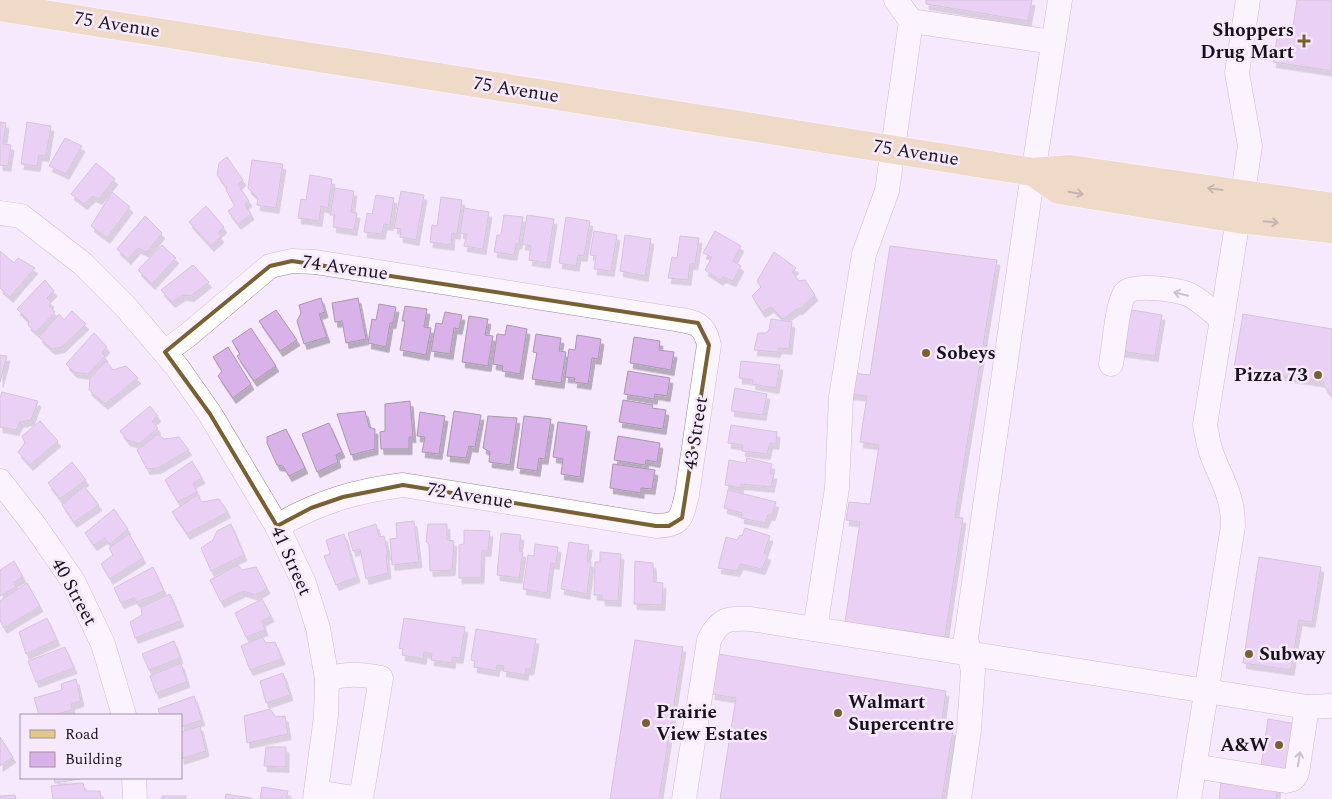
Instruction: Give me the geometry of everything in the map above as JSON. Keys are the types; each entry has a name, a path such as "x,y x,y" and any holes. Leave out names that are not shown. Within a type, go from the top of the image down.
{"main road":[{"name":"75 Avenue","path":"0,7 1033,172 1059,190 1240,206 1332,207"},
{"name":"75 Avenue","path":"1240,206 1332,229"}],"street":[{"path":"815,629 837,488 841,397 864,254 887,191 911,21 896,0"},
{"path":"959,799 969,730 973,671 966,638 1033,172 1060,0"},
{"path":"1189,799 1233,526 1230,496 1212,453 1206,425 1250,146 1236,73 1248,0"},
{"path":"911,21 1053,42"},
{"path":"0,213 22,216 83,264 124,305 165,352"},
{"name":"74 Avenue","path":"165,352 270,266 292,261 315,262 698,323 707,334"},
{"path":"1111,364 1121,303 1126,292 1133,288 1143,286 1188,294 1222,320"},
{"name":"43 Street","path":"669,526 682,518 687,495 709,344 707,334"},
{"name":"41 Street","path":"165,352 210,414 277,526 304,583 318,628 327,679 326,716 316,795"},
{"name":"40 Street","path":"0,481 73,581 103,644 124,714"},
{"name":"72 Avenue","path":"277,526 311,508 343,497 375,489 403,486 656,526 669,526"},
{"path":"684,799 709,640 714,629 722,622 732,618 815,629 1322,709 1297,774 1293,779 1286,781 1194,766"},
{"path":"316,795 361,799 381,678 363,674 341,674 327,679"},
{"path":"134,779 135,799"}],"highlighted area":[{"path":"292,261 698,323 709,345 682,518 669,526 656,526 403,485 343,497 311,508 277,526 210,414 165,352 270,266"}],"building":[{"path":"926,0 1032,0 1028,21 926,4"},
{"name":"Shoppers Drug Mart","path":"1297,0 1332,0 1332,71 1273,62 1278,32 1293,26"},
{"path":"0,122 6,123 3,144 11,145 8,166 0,165"},
{"path":"27,122 51,126 46,156 39,155 37,166 21,164"},
{"path":"65,138 82,146 66,174 49,166"},
{"path":"227,157 243,180 238,185 249,201 245,204 251,214 238,224 228,211 235,206 226,190 227,188 217,175 219,163"},
{"path":"252,160 283,164 276,208 257,205 258,198 248,188"},
{"path":"96,163 115,179 99,199 93,196 84,204 71,194"},
{"path":"310,175 332,179 328,208 321,206 319,221 298,218 301,199 306,200"},
{"path":"335,188 354,191 351,212 357,213 354,230 333,227 335,215 330,215"},
{"path":"401,191 424,195 416,240 400,237 401,229 394,228"},
{"path":"112,192 130,207 107,238 91,226"},
{"path":"376,195 394,198 390,225 384,224 382,234 364,232 367,213 372,214"},
{"path":"441,197 462,200 457,234 452,233 451,245 430,242 432,225 437,226"},
{"path":"206,206 224,227 218,233 221,237 211,246 189,222"},
{"path":"464,208 489,212 483,249 464,246 467,234 460,233"},
{"path":"504,215 523,217 519,243 516,244 514,255 494,252 497,235 501,235"},
{"path":"527,215 554,219 547,263 529,260 531,246 522,244"},
{"path":"145,216 162,233 147,252 138,248 128,259 117,249"},
{"path":"566,217 590,221 584,256 578,255 576,266 559,263"},
{"path":"594,231 617,235 611,271 594,269 596,256 590,255"},
{"path":"715,231 741,246 733,261 741,266 733,281 723,277 720,280 705,270 712,257 703,253"},
{"path":"625,235 651,239 645,276 620,271"},
{"path":"680,236 699,238 695,264 690,264 688,280 668,278 672,257 677,258"},
{"path":"162,245 176,258 152,284 138,270"},
{"path":"890,246 997,260 955,517 963,518 945,637 845,622 860,522 846,520 849,502 870,504 879,445 860,442 867,396 849,394 853,373 870,375"},
{"path":"0,251 14,263 18,258 35,268 10,297 0,288"},
{"path":"774,252 796,268 792,272 799,281 805,280 815,295 800,309 797,309 783,319 771,307 762,312 752,296 761,287 757,281"},
{"path":"193,265 209,282 191,296 183,295 172,302 161,290"},
{"path":"45,280 54,291 47,298 51,302 49,306 55,312 36,332 28,325 29,321 17,309"},
{"path":"321,298 325,312 319,314 327,337 304,344 297,321 301,313 299,305"},
{"path":"358,298 366,339 346,343 342,321 335,322 332,303"},
{"path":"379,304 396,307 393,323 390,323 386,347 368,343 372,319 376,320"},
{"path":"405,306 427,309 424,327 431,328 426,355 400,350 405,321 402,321"},
{"path":"1126,309 1162,315 1155,356 1119,351"},
{"path":"276,310 297,340 280,351 259,321"},
{"path":"72,311 86,324 62,347 52,349 39,337 59,314 64,320"},
{"path":"445,312 462,315 459,329 454,328 450,354 431,351 436,323 442,324"},
{"path":"1243,314 1332,329 1332,396 1324,386 1324,382 1234,368"},
{"path":"469,316 488,319 485,335 493,336 488,366 462,362"},
{"path":"771,319 792,322 789,349 779,348 777,352 754,350 758,333 766,333 769,330"},
{"path":"507,325 527,329 520,374 502,371 503,366 493,364 497,334 505,335"},
{"path":"251,328 276,366 254,381 237,356 240,354 232,341"},
{"path":"94,333 107,347 102,353 105,356 88,374 74,372 66,364"},
{"path":"536,334 561,338 559,351 566,352 561,383 532,379 537,353 533,352"},
{"path":"577,335 601,339 598,359 592,358 588,384 574,382 575,378 565,377 569,349 575,350"},
{"path":"634,337 660,341 659,350 674,352 671,370 630,363"},
{"path":"228,347 251,384 233,398 218,376 222,371 213,357"},
{"path":"0,355 7,356 0,382"},
{"path":"106,361 113,370 126,366 138,378 105,404 89,390 90,378"},
{"path":"741,361 780,365 776,388 752,384 753,380 739,378"},
{"path":"628,371 670,378 667,396 655,394 654,399 624,394"},
{"path":"735,388 767,394 763,415 731,411"},
{"path":"2,392 38,401 31,420 20,422 16,430 0,427 0,398"},
{"path":"623,400 653,405 652,408 666,410 663,429 619,422"},
{"path":"410,401 413,437 409,437 409,449 381,449 380,432 385,431 385,404"},
{"path":"150,406 158,416 152,421 158,428 139,444 127,440 120,431"},
{"path":"365,411 369,427 375,429 375,449 351,455 337,414"},
{"path":"454,411 481,415 475,447 469,446 466,458 447,456"},
{"path":"420,412 445,416 439,454 422,452 425,437 417,436"},
{"path":"488,416 517,418 510,465 489,462 490,452 483,448"},
{"path":"524,416 551,419 545,459 539,458 537,471 517,468"},
{"path":"40,421 58,441 30,465 18,452 25,443 22,436"},
{"path":"558,422 587,426 580,477 561,474 563,459 553,457"},
{"path":"329,423 342,452 336,455 338,462 317,472 302,434"},
{"path":"731,425 777,432 776,444 770,443 767,454 742,451 743,445 728,443"},
{"path":"286,429 305,468 289,476 283,466 277,465 267,443 267,437"},
{"path":"158,434 164,439 179,437 189,450 158,468 147,469 137,450"},
{"path":"618,436 660,443 657,462 646,460 645,465 614,460"},
{"path":"747,458 772,464 770,473 774,474 771,487 741,484 740,488 725,485 729,460 746,463"},
{"path":"192,461 202,478 193,483 197,492 178,502 165,480"},
{"path":"72,462 86,480 60,499 48,483"},
{"path":"613,464 655,470 652,489 641,488 641,493 610,488"},
{"path":"84,486 99,505 74,522 62,505"},
{"path":"728,490 776,502 772,515 768,515 765,523 741,518 742,513 724,508"},
{"path":"197,495 202,502 219,499 228,512 187,534 172,512"},
{"path":"114,509 128,529 110,544 105,538 94,545 85,533"},
{"path":"414,521 419,562 392,565 390,539 397,538 396,523"},
{"path":"231,524 244,555 211,571 201,548 213,540 217,531"},
{"path":"376,524 379,537 384,536 388,554 386,555 388,573 366,579 360,549 353,551 348,533"},
{"path":"428,524 447,524 447,540 454,541 452,570 430,571 429,544 426,542"},
{"path":"745,528 770,536 764,553 768,555 762,569 740,564 737,571 718,568 726,537 737,540 740,535 742,536"},
{"path":"464,530 490,531 488,551 482,551 481,578 459,578 459,545 464,544"},
{"path":"501,533 521,535 519,551 523,552 519,578 497,575"},
{"path":"129,534 143,558 110,579 101,564 113,555 109,548"},
{"path":"344,534 357,577 336,585 324,556 330,554 326,540"},
{"path":"569,542 589,545 587,561 591,562 587,594 561,589"},
{"path":"535,544 558,547 556,564 551,563 547,593 523,589 528,555 534,556"},
{"path":"600,552 621,554 618,601 602,600 602,595 594,595 595,562 600,562"},
{"path":"1259,557 1321,567 1312,622 1299,620 1291,670 1243,663"},
{"path":"14,561 23,577 14,582 16,587 0,596 0,570"},
{"path":"635,561 653,563 654,582 663,583 662,605 634,604"},
{"path":"238,565 242,570 256,567 267,588 256,595 243,591 221,602 210,580"},
{"path":"153,567 164,591 137,602 134,598 121,603 114,588"},
{"path":"27,583 40,606 4,628 0,621 0,601"},
{"path":"170,594 181,621 135,638 130,622 142,615 141,607"},
{"path":"262,599 271,616 262,621 265,630 246,637 235,613"},
{"path":"47,618 57,640 26,654 19,632"},
{"path":"404,618 465,627 460,658 453,657 452,663 431,660 432,654 424,652 423,659 402,655 403,649 399,648"},
{"path":"476,629 536,639 531,669 526,669 525,675 503,671 504,666 497,665 496,671 474,667 475,661 471,660"},
{"path":"262,637 266,643 275,642 282,659 250,670 241,646"},
{"name":"Prairie View Estates","path":"635,640 683,647 659,799 610,799"},
{"path":"174,641 180,658 149,670 142,654"},
{"path":"65,647 74,668 36,682 28,661"},
{"name":"Walmart Supercentre","path":"718,654 946,691 941,728 953,730 942,799 720,799 736,698 712,694"},
{"path":"181,663 187,682 156,693 150,676"},
{"path":"283,673 290,695 266,703 260,681"},
{"path":"76,679 81,701 71,704 72,710 57,714 39,714 34,698 62,690 61,684"},
{"path":"194,696 202,720 182,727 182,714 160,714 158,709"},
{"path":"270,709 276,717 285,716 288,734 247,743 244,716"},
{"name":"A&W","path":"1268,719 1297,724 1289,770 1261,766"},
{"path":"200,726 206,751 182,759 182,732"},
{"path":"0,737 13,757 0,766"},
{"path":"266,747 286,747 286,767 264,766"},
{"path":"1234,778 1278,785 1276,799 1219,799 1221,783 1233,785"},
{"path":"54,779 80,779 55,783"},
{"path":"83,783 85,791 100,791 101,799 53,799 51,786"},
{"path":"262,787 288,791 286,799 260,799"},
{"path":"226,794 251,798 251,799 225,799"},
{"path":"15,795 16,799 0,799 0,796"},
{"path":"162,796 186,796 186,799 162,799"}],"place":[{"name":"Shoppers Drug Mart","path":"1304,41"},
{"name":"Sobeys","path":"926,353"},
{"name":"Pizza 73","path":"1318,375"},
{"name":"Subway","path":"1249,654"},
{"name":"Walmart Supercentre","path":"838,713"},
{"name":"Prairie View Estates","path":"646,723"},
{"name":"A&W","path":"1279,745"}]}
